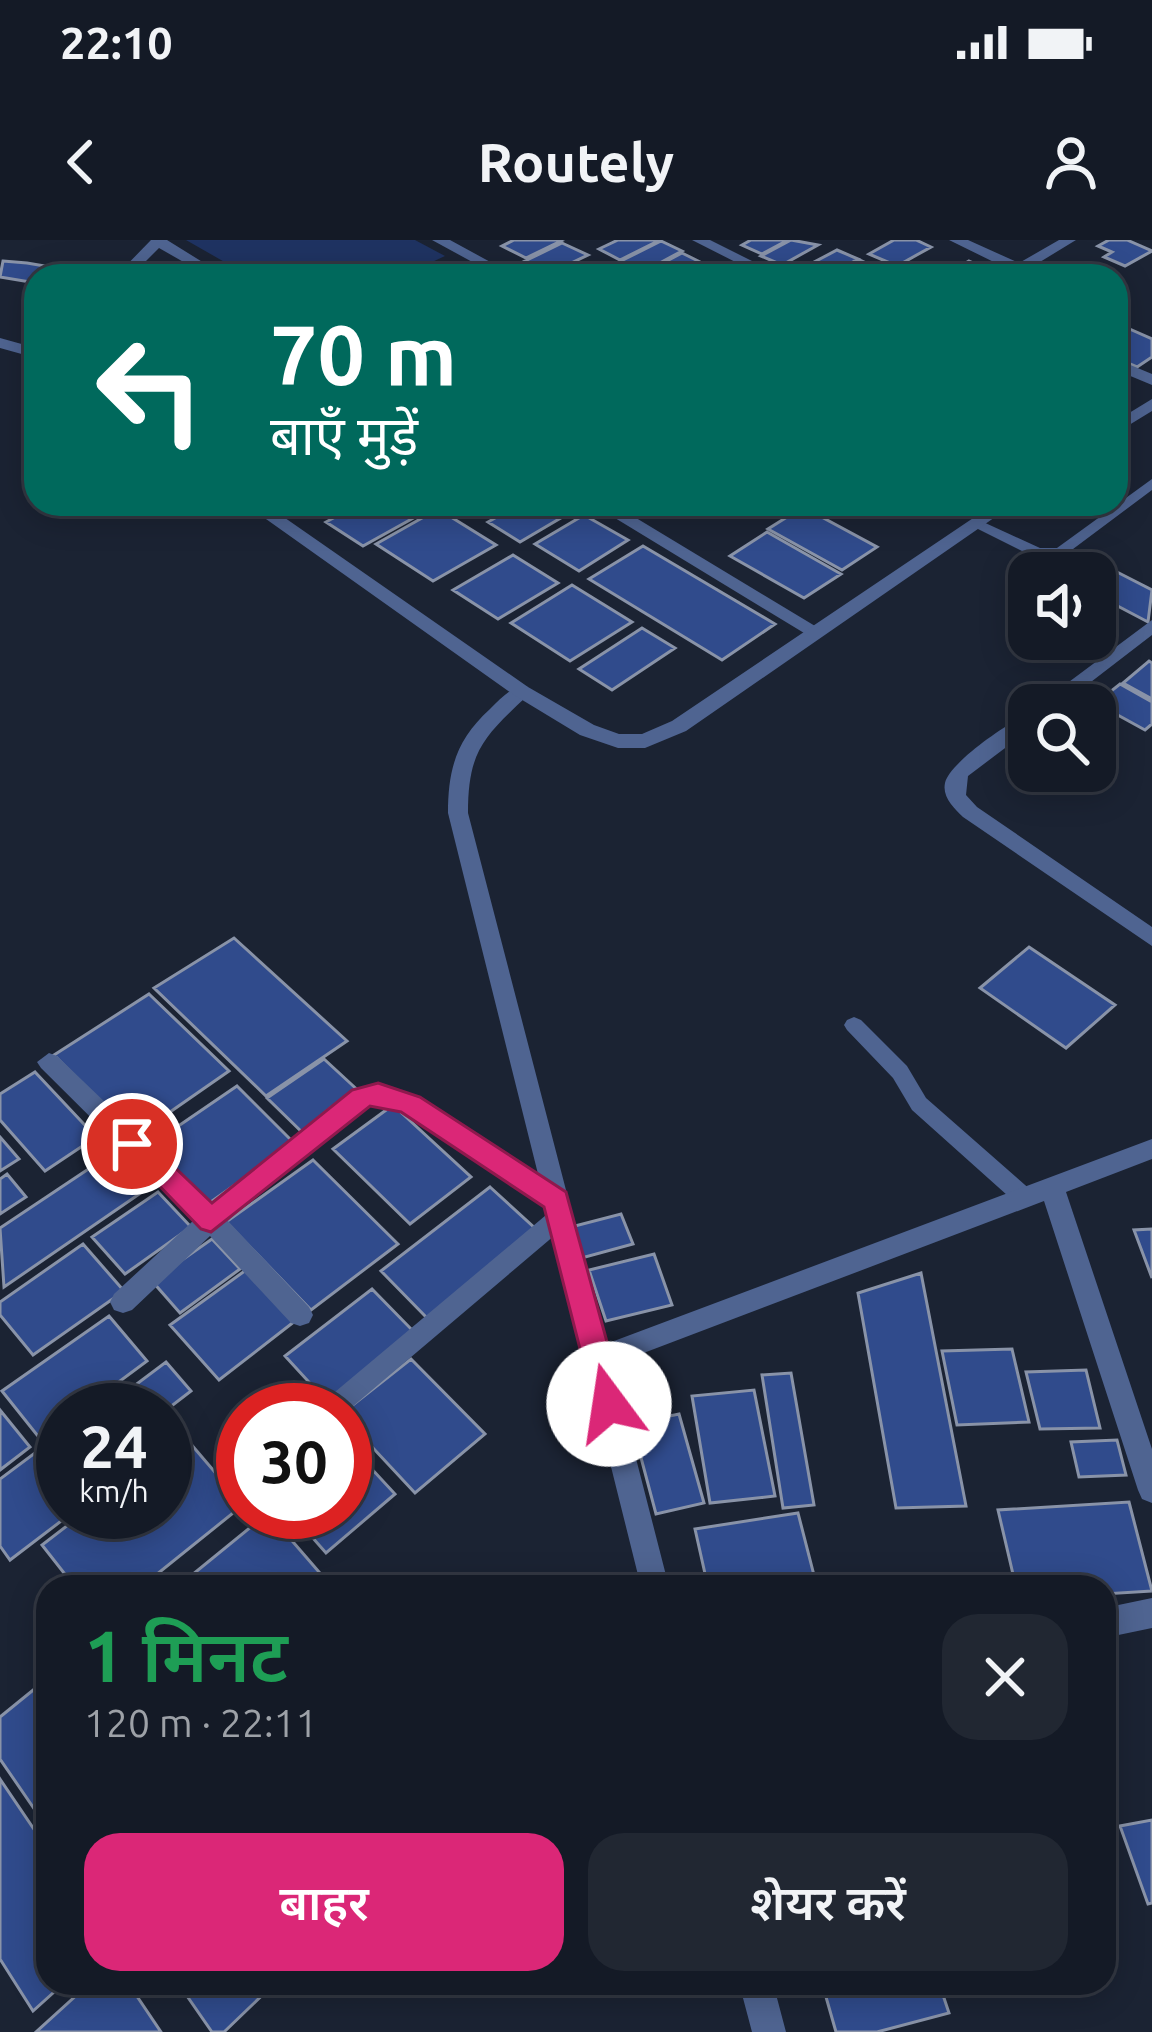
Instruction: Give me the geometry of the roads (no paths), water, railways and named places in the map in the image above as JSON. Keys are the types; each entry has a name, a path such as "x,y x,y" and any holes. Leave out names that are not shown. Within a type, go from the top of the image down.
{"street":[{"path":"135,264 159,240 198,264"},
{"path":"439,240 486,264"},
{"path":"699,240 750,264"},
{"path":"956,240 1000,264"},
{"path":"1028,264 1069,240"},
{"path":"271,516 521,691 586,730 618,741 646,741 679,726 988,516"},
{"path":"626,516 816,632"},
{"path":"1076,684 1152,626"},
{"path":"521,691 467,743 456,770 458,813 653,1575"},
{"path":"1008,736 960,772 953,785 955,796 970,812 1152,938"},
{"path":"49,1062 211,1220 300,1316"},
{"path":"123,1302 211,1220 339,1114 362,1098 378,1094 410,1105 558,1209"},
{"path":"597,1359 1152,1149"},
{"path":"1052,1189 1152,1490"},
{"path":"1116,1620 1152,1613"},
{"path":"759,1995 769,2032"}],"lane":[{"path":"1128,501 1152,483"},
{"path":"976,524 1036,553 1061,553 1109,516"},
{"path":"854,1025 900,1072 919,1104 1025,1198"},
{"path":"361,1383 558,1209"}]}
